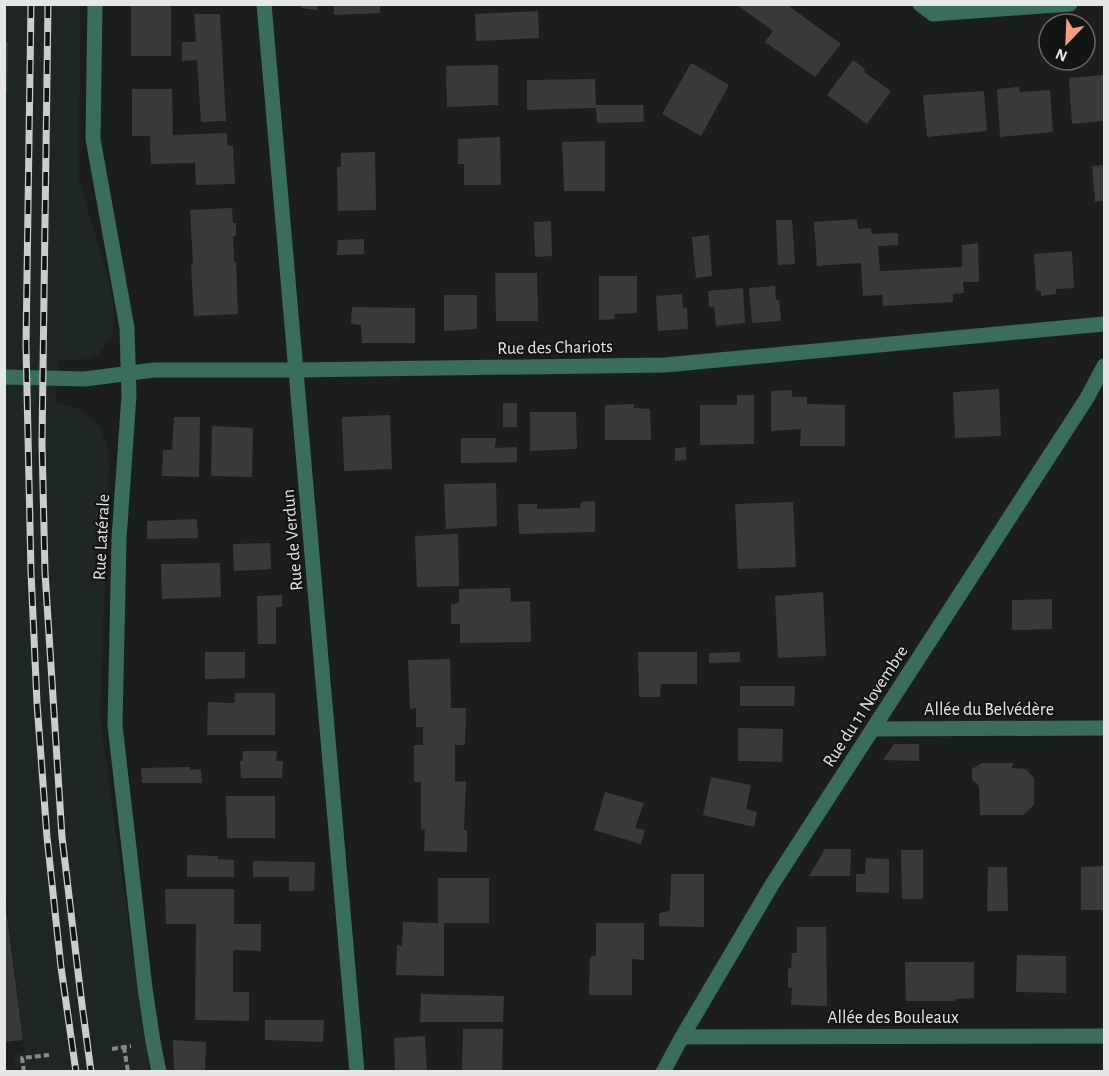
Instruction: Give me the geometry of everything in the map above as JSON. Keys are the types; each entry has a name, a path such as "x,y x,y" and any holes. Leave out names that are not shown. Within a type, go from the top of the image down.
{"street":[{"name":"Rue Latérale","path":"95,4 93,140 128,328 130,373 119,539 115,725 145,988 159,1071"},
{"name":"Rue de Verdun","path":"264,4 357,1071"},
{"path":"920,4 933,14 1070,4"},
{"name":"Rue des Chariots","path":"4,377 85,379 154,370 664,365 1104,324"},
{"name":"Rue du 11 Novembre","path":"663,1071 773,884 1087,398 1104,366"},
{"name":"Allée du Belvédère","path":"874,729 1104,728"},
{"name":"Allée des Bouleaux","path":"682,1037 1104,1036"}],"path":[{"path":"124,1047 128,1071"},
{"path":"112,1049 118,1048"},
{"path":"24,1071 22,1058 49,1054"}],"shaded area":[{"path":"6,5 80,5 79,179 110,285 115,317 111,338 99,354 89,359 58,361 56,402 74,407 89,416 100,428 107,444 109,465 100,717 149,1071 16,1071 13,1054 25,1052 4,882"}],"building":[{"path":"131,4 171,4 171,56 131,56"},
{"path":"301,4 317,4 317,10 301,8"},
{"path":"334,4 380,4 380,13 334,15"},
{"path":"736,4 792,4 790,7 841,44 815,77 765,42 773,31"},
{"path":"538,11 539,38 476,41 475,14"},
{"path":"194,14 220,14 226,121 201,122 197,60 182,61 182,42 196,42"},
{"path":"4,42 8,42 7,93 4,93"},
{"path":"853,60 865,69 864,72 891,91 867,124 827,95"},
{"path":"691,63 729,85 701,136 662,114"},
{"path":"498,65 498,105 447,107 446,66"},
{"path":"1104,75 1104,121 1072,124 1069,78"},
{"path":"595,79 596,105 643,105 644,122 597,123 596,108 527,110 527,80"},
{"path":"1019,87 1020,92 1050,90 1053,132 1000,137 997,89"},
{"path":"132,89 172,89 173,135 227,133 227,145 233,146 235,184 196,185 195,163 151,164 150,136 132,136"},
{"path":"984,91 987,131 927,137 923,95"},
{"path":"500,137 501,185 464,185 464,164 458,164 458,139"},
{"path":"605,141 605,191 564,191 562,142"},
{"path":"375,152 376,210 338,211 337,167 341,167 341,153"},
{"path":"1104,165 1104,201 1095,202 1092,166"},
{"path":"232,208 233,223 236,223 236,236 233,236 238,314 194,316 190,210"},
{"path":"857,219 858,229 871,228 872,234 898,233 898,245 878,246 880,271 962,267 962,245 978,243 979,282 963,282 964,293 953,294 953,302 883,306 882,295 863,296 861,263 817,266 814,222"},
{"path":"776,220 792,220 795,264 778,265"},
{"path":"551,221 552,256 535,257 534,222"},
{"path":"709,235 712,276 696,278 692,237"},
{"path":"364,239 364,254 337,255 338,240"},
{"path":"1072,251 1074,288 1056,289 1056,294 1041,296 1041,291 1036,290 1034,254"},
{"path":"495,273 537,273 538,321 496,321"},
{"path":"599,276 637,276 637,313 614,314 615,319 599,320"},
{"path":"775,286 781,321 752,323 749,288"},
{"path":"743,288 745,323 716,326 714,307 709,307 708,291"},
{"path":"682,294 683,308 687,308 688,329 658,331 656,296"},
{"path":"444,295 477,295 477,329 444,331"},
{"path":"352,307 415,308 415,343 362,343 361,325 351,324"},
{"path":"999,389 1001,436 955,438 953,392"},
{"path":"792,390 792,397 807,397 807,404 845,405 845,446 800,446 801,429 771,431 771,391"},
{"path":"737,395 754,395 754,444 700,445 700,405 737,405"},
{"path":"503,403 517,403 517,427 503,427"},
{"path":"634,404 634,408 650,409 651,440 605,440 605,405"},
{"path":"530,412 576,412 577,449 530,451"},
{"path":"390,415 392,469 344,471 342,417"},
{"path":"174,417 200,417 199,477 162,476 163,450 172,450"},
{"path":"212,426 253,428 252,477 211,476"},
{"path":"461,438 496,438 495,448 517,447 517,462 461,463"},
{"path":"686,447 686,460 675,461 675,448"},
{"path":"496,483 497,526 446,529 444,484"},
{"path":"595,501 595,532 519,534 518,504 537,504 537,509 580,508 581,502"},
{"path":"793,502 796,567 738,569 735,504"},
{"path":"197,519 198,538 147,539 147,521"},
{"path":"458,534 459,586 417,587 415,536"},
{"path":"270,543 271,569 234,571 233,544"},
{"path":"220,563 221,597 162,599 161,564"},
{"path":"510,588 511,602 530,601 531,642 460,643 460,624 451,624 451,604 459,603 459,589"},
{"path":"823,592 826,656 778,658 775,596"},
{"path":"282,595 282,607 276,607 276,644 258,644 257,596"},
{"path":"1052,599 1052,629 1012,630 1012,600"},
{"path":"205,652 245,652 245,678 205,679"},
{"path":"638,652 697,652 697,684 661,684 660,697 639,697"},
{"path":"740,652 740,662 709,663 709,653"},
{"path":"450,659 451,708 466,708 465,745 455,745 455,782 466,781 464,830 467,830 467,852 424,851 425,830 421,829 421,782 414,782 414,745 423,745 423,727 416,727 416,708 410,709 408,660"},
{"path":"740,686 795,686 794,706 740,706"},
{"path":"235,693 275,693 275,735 207,735 208,702 234,703"},
{"path":"738,728 783,729 782,762 738,761"},
{"path":"894,744 919,744 919,761 883,760"},
{"path":"243,751 277,751 276,761 283,761 282,778 241,778 240,761 242,761"},
{"path":"982,763 1013,763 1012,768 1026,769 1034,778 1034,805 1023,815 980,815 979,786 972,779 972,769"},
{"path":"190,767 190,770 201,769 202,783 142,783 141,768"},
{"path":"711,777 751,785 746,809 757,812 754,827 703,815"},
{"path":"605,792 644,803 635,828 645,830 641,844 594,830"},
{"path":"226,796 275,796 275,838 227,838"},
{"path":"825,849 851,849 850,876 809,876"},
{"path":"901,850 923,850 923,899 902,899"},
{"path":"187,855 218,856 218,859 234,860 234,877 187,877"},
{"path":"866,858 889,859 889,893 856,892 856,874 865,874"},
{"path":"253,861 315,862 314,891 289,891 289,877 253,877"},
{"path":"1104,866 1104,910 1081,910 1081,867"},
{"path":"988,867 1007,867 1008,911 987,911"},
{"path":"671,874 704,874 704,927 659,926 659,913 670,911"},
{"path":"438,878 489,878 489,923 444,923 444,976 396,975 397,945 402,946 403,922 438,923"},
{"path":"165,889 234,889 234,924 261,924 261,951 233,950 233,992 249,992 249,1021 195,1020 196,924 166,924"},
{"path":"4,908 6,908 23,1040 4,1042"},
{"path":"596,923 644,923 644,960 632,959 632,995 589,995 590,957 596,955"},
{"path":"797,927 826,927 827,1006 791,1005 792,988 788,987 788,969 791,968 792,953 797,953"},
{"path":"1017,955 1066,956 1066,993 1016,992"},
{"path":"905,962 974,962 974,998 955,999 955,1001 906,1001"},
{"path":"421,994 504,996 503,1022 420,1022"},
{"path":"265,1020 324,1020 323,1042 265,1040"},
{"path":"463,1029 503,1029 502,1072 462,1072"},
{"path":"425,1036 427,1072 395,1072 394,1038"},
{"path":"173,1040 206,1042 205,1072 174,1072"}],"railway":[{"path":"31,4 26,345 31,572 37,703 47,837 61,967 76,1072"},
{"path":"48,4 42,443 45,572 62,837 91,1072"}]}
